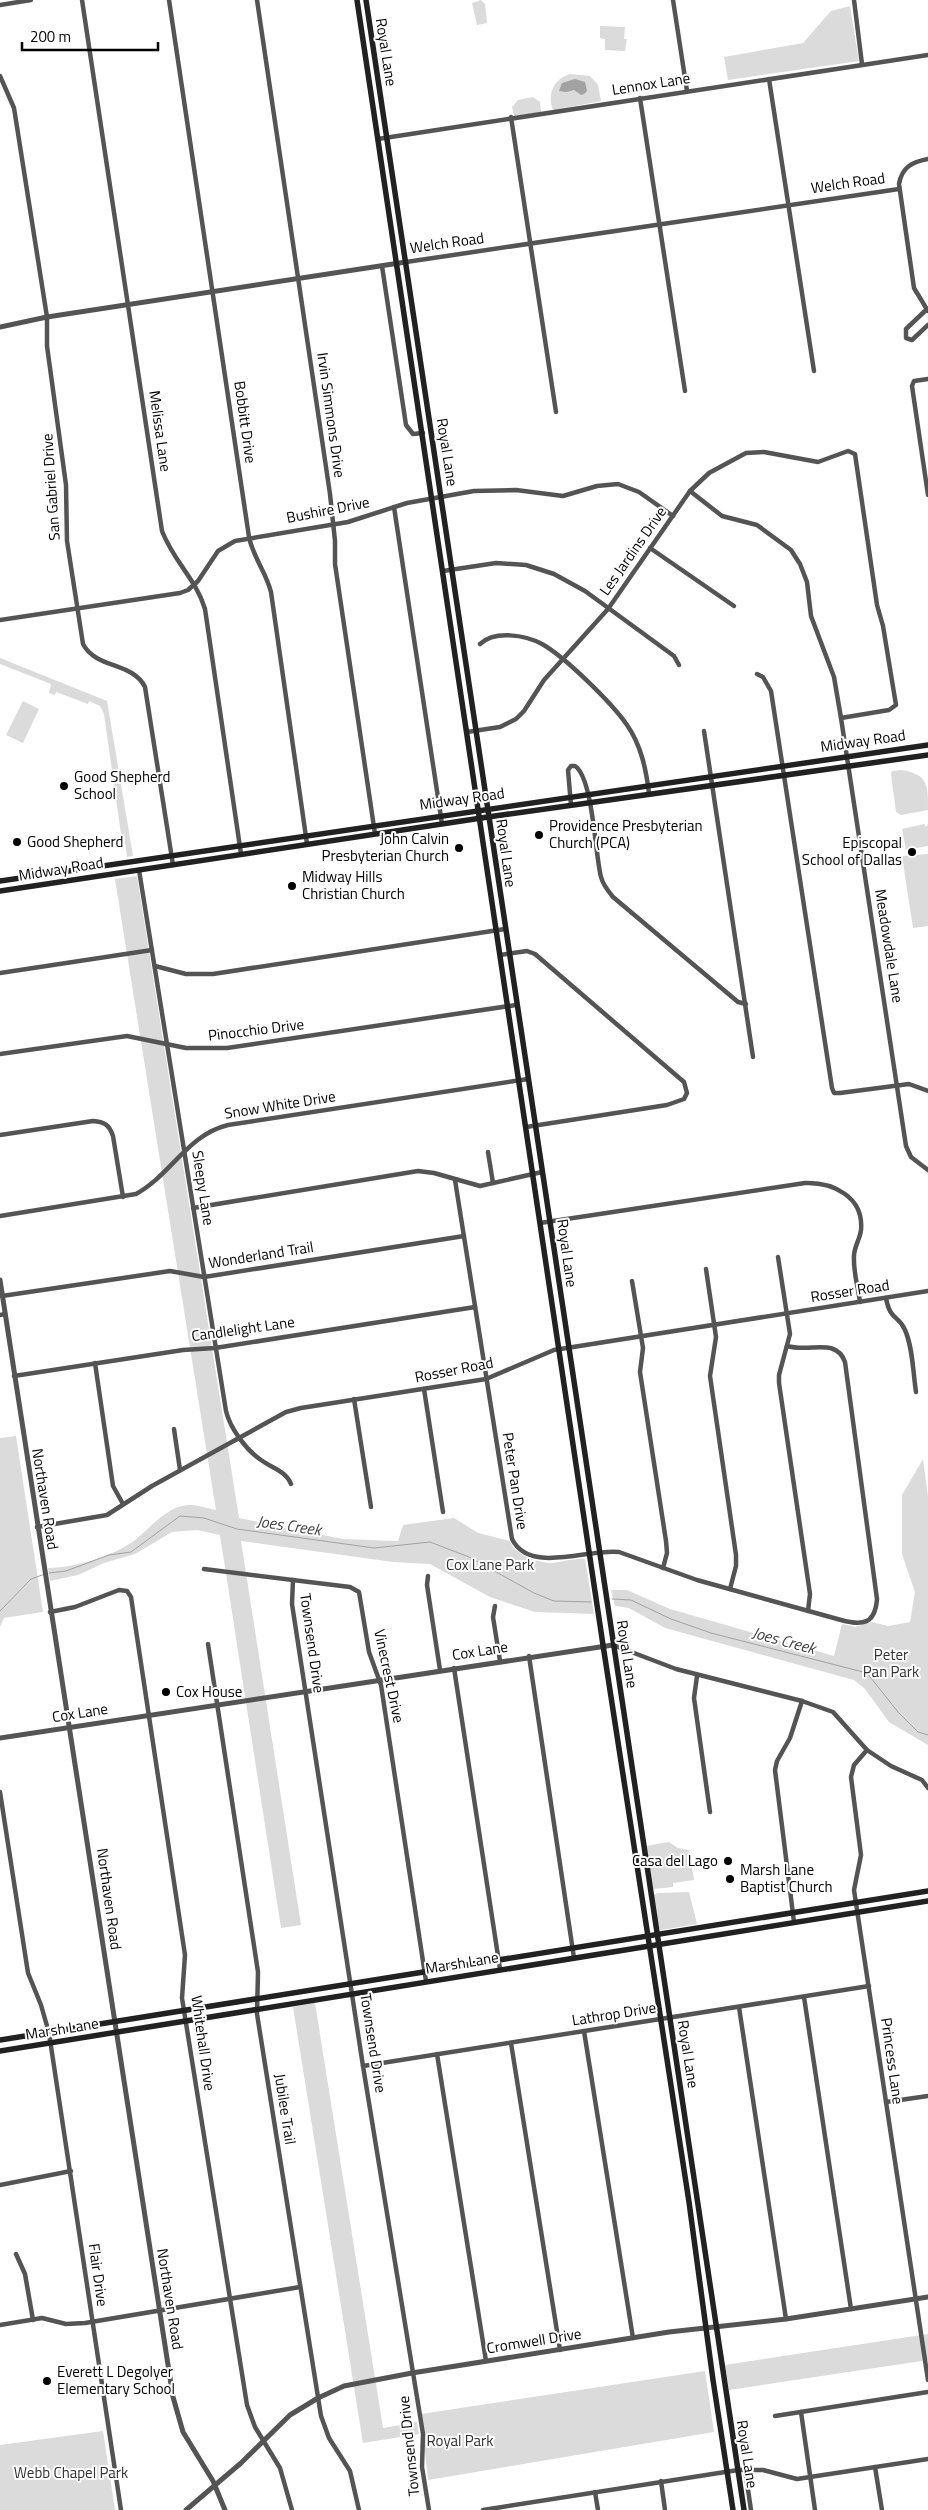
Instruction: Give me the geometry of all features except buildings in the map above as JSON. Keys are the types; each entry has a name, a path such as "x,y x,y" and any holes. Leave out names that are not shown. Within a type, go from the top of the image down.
{"main road":[{"name":"Royal Lane","path":"357,0 648,1946 689,2202 705,2327 733,2510"},
{"name":"Royal Lane","path":"366,0 744,2510"},
{"path":"366,56 374,55"},
{"path":"423,433 431,431"},
{"name":"Midway Road","path":"0,881 783,764 928,745"},
{"name":"Midway Road","path":"0,891 488,816 848,764 928,755"},
{"path":"488,883 498,882"},
{"path":"614,1715 624,1714"},
{"path":"631,1829 640,1828"},
{"name":"Marsh Lane","path":"0,2040 928,1891"},
{"name":"Marsh Lane","path":"0,2051 928,1901"},
{"path":"749,1919 750,1930"},
{"path":"689,2202 698,2201"}],"street":[{"path":"0,5 32,0"},
{"name":"Melissa Lane","path":"82,0 162,532 175,559 195,584 206,609 241,854"},
{"name":"Bobbitt Drive","path":"169,0 249,537 251,548 266,574 271,592 307,844"},
{"name":"Irvin Simmons Drive","path":"257,0 299,279 333,525 335,564 375,834"},
{"path":"673,0 687,91"},
{"path":"854,0 862,64"},
{"name":"Lennox Lane","path":"378,138 928,55"},
{"name":"San Gabriel Drive","path":"0,76 14,108 47,318 47,346 66,484 67,541 83,644 91,656 135,674 145,686 173,865"},
{"path":"769,78 814,371"},
{"path":"640,98 685,391"},
{"path":"511,117 556,412"},
{"path":"928,159 916,161 905,169 901,175 899,189 914,288 927,311 906,330 906,338 910,340 914,338 928,325"},
{"name":"Welch Road","path":"0,327 406,262 899,189"},
{"path":"382,266 406,425 413,434 423,433"},
{"path":"928,379 914,381 912,386 928,496"},
{"name":"Les Jardins Drive","path":"467,732 500,727 516,719 524,711 544,680 608,609 690,491 709,473 746,453 764,452 818,462 848,451 855,454 877,605 883,626 896,704 889,710 842,718"},
{"name":"Bushire Drive","path":"195,584 223,547 249,537 362,519 394,507 441,497 498,489 563,496 597,486 618,484 639,492 673,516"},
{"name":"Meadowdale Lane","path":"690,491 722,516 757,525 791,550 800,564 807,582 812,616 834,677 842,718 906,1146 911,1157 928,1170"},
{"path":"394,507 442,824"},
{"path":"650,548 734,606"},
{"path":"443,571 496,563 532,566 571,582 674,656 679,665"},
{"path":"0,620 180,592 195,584"},
{"path":"480,644 491,638 519,637 540,643 562,660 610,704 628,725 642,756 649,793"},
{"path":"757,674 763,677 771,691 834,1093 909,1084 928,1091"},
{"path":"704,731 753,1057"},
{"path":"571,805 568,770 571,766 578,768 587,793 602,878 613,897 736,1000 746,1004"},
{"name":"Sleepy Lane","path":"139,870 228,1419 254,1454 285,1474 291,1484"},
{"path":"155,966 186,974 213,974 505,929"},
{"path":"0,973 152,950"},
{"path":"500,955 528,951 535,954 684,1082 688,1093 684,1100 667,1106 526,1127"},
{"name":"Pinocchio Drive","path":"0,1054 128,1036 197,1049 227,1048 516,1005"},
{"name":"Snow White Drive","path":"0,1216 123,1197 148,1187 184,1150 205,1133 228,1124 528,1079"},
{"path":"0,1135 93,1120 104,1122 110,1128 113,1136 123,1197"},
{"path":"488,1152 493,1183"},
{"path":"193,1208 410,1172 426,1171 480,1186 542,1172"},
{"name":"Peter Pan Drive","path":"455,1180 514,1543 523,1552 550,1559 599,1552 619,1552 662,1568 808,1611 859,1624 867,1621 874,1615 877,1599 843,1356 831,1347 801,1350 787,1346"},
{"path":"540,1224 805,1183 825,1183 841,1190 858,1209 862,1229 854,1260 860,1302"},
{"name":"Wonderland Trail","path":"2,1296 170,1271 204,1277 464,1236"},
{"path":"778,1257 790,1334 781,1365 779,1382 810,1594 808,1611"},
{"path":"706,1269 716,1343 710,1376 736,1555 736,1566 730,1589"},
{"name":"Northaven Road","path":"0,1280 2,1314 14,1376 68,1728 78,1774 115,2032 175,2409 188,2442 216,2486 225,2510"},
{"path":"632,1281 643,1356 640,1372 666,1541 667,1553 662,1568"},
{"name":"Rosser Road","path":"37,1527 101,1517 180,1470 286,1412 354,1399 486,1379 568,1347 928,1291"},
{"path":"886,1298 891,1315 904,1327 908,1337 916,1392"},
{"name":"Candlelight Lane","path":"14,1376 183,1350 216,1348 475,1307"},
{"path":"95,1363 112,1486 123,1504"},
{"path":"424,1389 443,1512"},
{"path":"354,1399 371,1507"},
{"path":"174,1430 180,1470"},
{"name":"Vinecrest Drive","path":"204,1569 350,1586 357,1590 361,1597 372,1664 380,1679 426,1981"},
{"path":"428,1576 427,1585 440,1670"},
{"name":"Townsend Drive","path":"293,1580 292,1604 422,2434 422,2467 428,2510"},
{"name":"Whitehall Drive","path":"50,1612 74,1607 119,1590 129,1593 185,1955 182,1990 184,2011 247,2405 263,2441 280,2468 292,2510"},
{"path":"495,1606 493,1617 500,1661"},
{"name":"Jubilee Trail","path":"208,1644 258,1972 257,2010 318,2398 324,2428 354,2481 359,2510"},
{"name":"Cox Lane","path":"0,1738 529,1656 613,1645 698,1676 802,1701 836,1714 867,1750 891,1766 922,1780 928,1788"},
{"path":"529,1656 574,1958"},
{"path":"454,1668 500,1969"},
{"path":"698,1676 694,1698 710,1812"},
{"path":"794,1922 774,1770 790,1738 802,1701"},
{"name":"Princess Lane","path":"867,1750 854,1765 851,1777 861,1855 854,1884 928,2380"},
{"name":"Flair Drive","path":"0,1792 28,1973 41,2005 50,2043 71,2171 121,2510"},
{"name":"Lathrop Drive","path":"363,2066 869,1986"},
{"path":"804,1997 851,2309"},
{"path":"739,2007 786,2319"},
{"path":"584,2031 633,2338"},
{"path":"511,2043 560,2350"},
{"path":"437,2054 486,2361"},
{"path":"886,2102 928,2096"},
{"path":"0,2185 71,2171"},
{"path":"16,2254 25,2274 33,2320"},
{"path":"0,2325 33,2320 52,2320 66,2324 92,2322 300,2287"},
{"name":"Cromwell Drive","path":"186,2510 216,2486 290,2415 318,2398 352,2384 705,2327 786,2319 928,2297"},
{"path":"775,2416 928,2392"},
{"path":"801,2412 815,2510"},
{"path":"483,2510 738,2470 763,2470 797,2479 928,2459"},
{"path":"875,2467 882,2510"},
{"path":"745,2470 751,2510"},
{"path":"661,2481 665,2510"},
{"path":"595,2492 598,2510"},
{"path":"530,2503 531,2510"}],"green space":[{"path":"481,0 485,4 487,23 477,25 472,3"},
{"path":"850,6 859,61 728,80 724,57 803,43 831,11"},
{"path":"600,26 625,27 624,39 627,39 625,51 605,50 605,39 600,38"},
{"path":"570,74 590,76 598,85 601,101 554,110 551,97 554,87 560,79"},
{"path":"533,97 540,102 541,112 514,116 512,107 518,100"},
{"path":"0,658 107,701 133,856 127,857 124,834 121,834 104,714 100,706 89,701 88,704 56,692 55,695 49,693 51,684 0,664"},
{"path":"23,701 39,709 23,743 6,735"},
{"path":"901,770 917,774 925,782 928,794 928,810 901,815 896,812 891,774 892,771"},
{"path":"924,824 926,827 928,824 928,846 906,850 902,829"},
{"path":"928,854 928,926 913,928 902,856"},
{"name":"Cox Lane Park","path":"137,876 239,1518 343,1539 398,1541 403,1525 454,1518 478,1533 510,1541 521,1554 539,1561 550,1563 585,1559 594,1614 535,1612 490,1597 430,1564 393,1562 241,1541 301,1925 281,1928 220,1535 197,1530 172,1532 135,1554 104,1563 78,1575 50,1581 48,1568 70,1566 116,1551 135,1540 175,1508 191,1505 216,1510 115,879"},
{"path":"16,1436 43,1612 4,1618 0,1627 0,1438"},
{"name":"Peter Pan Park","path":"923,1459 928,1497 928,1745 889,1722 865,1689 854,1680 665,1628 629,1608 615,1606 611,1590 627,1590 670,1609 834,1656 842,1624 855,1627 872,1622 888,1626 910,1622 915,1592 902,1554 902,1495"},
{"path":"669,1842 678,1848 689,1850 694,1880 673,1883 673,1887 653,1889 646,1846"},
{"path":"689,1892 697,1924 661,1930 659,1928 653,1895 658,1893"},
{"path":"315,2003 383,2428 417,2422 419,2434 363,2443 293,2007"},
{"path":"928,2334 928,2360 729,2390 725,2365"},
{"name":"Royal Park","path":"705,2371 714,2432 428,2480 421,2414"},
{"name":"Webb Chapel Park","path":"103,2431 115,2510 0,2510 0,2445"}],"shaded area":[{"path":"575,79 585,82 587,91 584,94 581,95 574,90 559,91 562,83"}],"waterway":[{"name":"Joes Creek","path":"49,1573 66,1571 109,1555 131,1552 180,1516 204,1518 237,1529 374,1548 430,1542 469,1557 534,1593 554,1601 591,1602"},
{"name":"Joes Creek","path":"0,1611 31,1579 45,1574"},
{"name":"Joes Creek","path":"612,1599 631,1600 671,1619 711,1633 867,1673 898,1712 918,1732 928,1735"}],"place":[{"name":"Good Shepherd School","path":"64,786"},
{"name":"Providence Presbyterian Church (PCA)","path":"539,835"},
{"name":"Good Shepherd","path":"17,842"},
{"name":"John Calvin Presbyterian Church","path":"459,848"},
{"name":"Episcopal School of Dallas","path":"912,852"},
{"name":"Midway Hills Christian Church","path":"292,886"},
{"name":"Cox House","path":"166,1692"},
{"name":"Casa del Lago","path":"728,1861"},
{"name":"Marsh Lane Baptist Church","path":"730,1879"},
{"name":"Everett L Degolyer Elementary School","path":"47,2381"}]}
